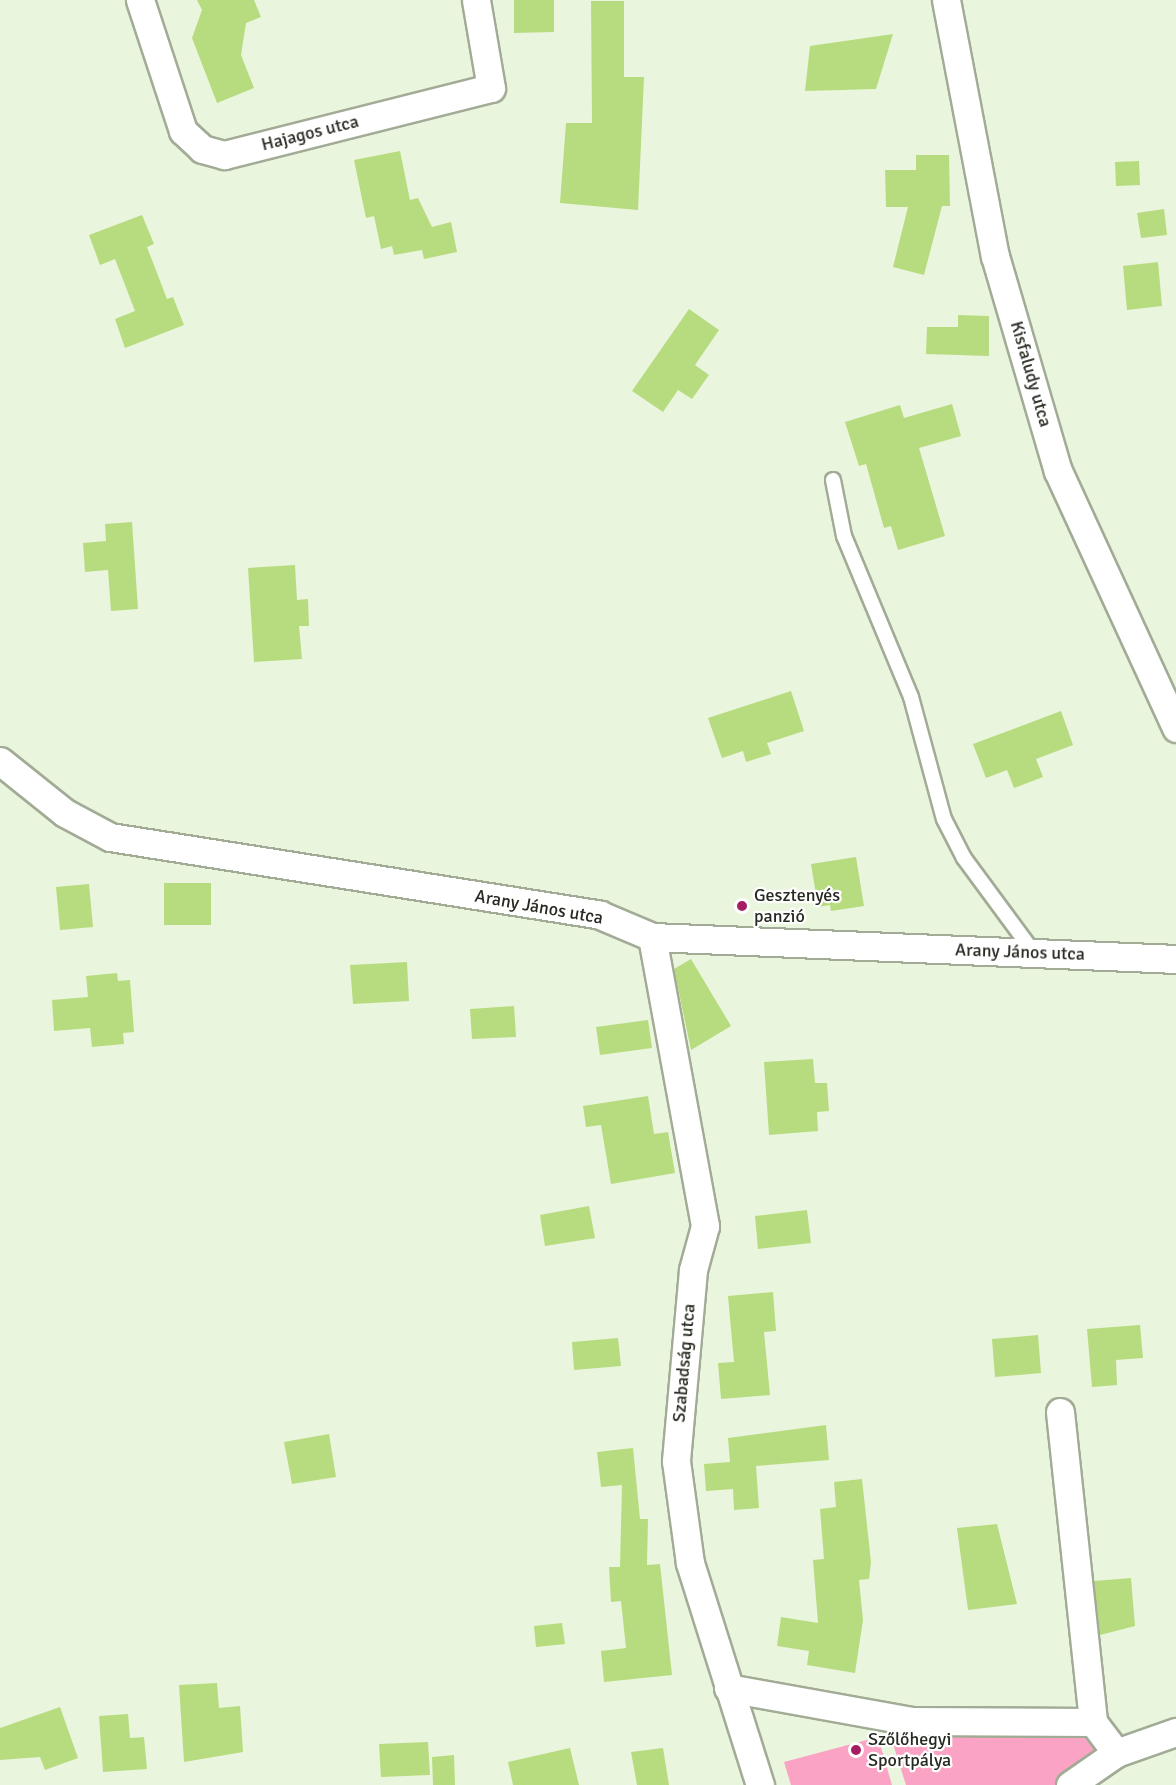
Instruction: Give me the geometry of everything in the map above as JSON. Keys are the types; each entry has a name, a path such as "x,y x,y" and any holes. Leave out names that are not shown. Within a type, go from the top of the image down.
{"street":[{"name":"Hajagos utca","path":"140,0 183,131 202,149 224,155 491,88 476,0"},
{"name":"Kisfaludy utca","path":"946,0 995,256 1058,471 1176,728"},
{"name":"Arany János utca","path":"0,761 65,813 110,837 600,915 652,937 1176,959"},
{"name":"Szabadság utca","path":"652,937 705,1226 693,1270 676,1461 690,1563 760,1785"},
{"path":"1060,1412 1093,1722 1116,1753"},
{"path":"728,1688 912,1721 1093,1722"},
{"path":"1070,1785 1116,1753 1176,1732"}],"lane":[{"path":"832,480 844,537 911,697 944,819 964,858 1034,953"}],"shaded area":[{"path":"888,1728 1090,1738 1100,1760 1065,1785 906,1785"},
{"name":"Szőlőhegyi Sportpálya","path":"878,1737 892,1785 791,1785 784,1762"}],"building":[{"path":"197,0 254,0 261,17 246,23 241,55 254,88 217,103 192,38 202,10"},
{"path":"514,0 554,0 554,32 514,33"},
{"path":"591,1 624,1 624,77 644,77 638,210 560,203 566,123 592,123"},
{"path":"893,34 876,89 805,91 810,46"},
{"path":"400,151 410,200 418,198 432,227 451,222 457,252 424,259 422,250 394,255 392,246 381,249 374,216 366,218 354,160"},
{"path":"916,155 949,155 950,206 942,206 924,275 893,267 908,207 886,207 885,170 916,170"},
{"path":"1139,161 1140,185 1116,186 1115,162"},
{"path":"1164,209 1167,235 1141,238 1137,213"},
{"path":"142,215 154,244 147,247 167,299 173,297 184,325 125,348 115,319 135,311 115,259 100,265 89,235"},
{"path":"1158,262 1162,306 1127,310 1123,266"},
{"path":"689,309 719,330 695,365 709,375 692,399 678,390 663,412 632,391"},
{"path":"958,315 989,316 989,356 926,354 927,327 958,327"},
{"path":"952,404 961,436 919,448 945,536 898,550 891,526 884,528 866,464 859,466 845,422 900,405 904,418"},
{"path":"132,522 138,609 111,611 108,570 85,572 83,543 106,541 105,524"},
{"path":"295,565 297,600 308,599 309,626 299,626 302,659 254,662 248,568"},
{"path":"791,691 804,731 767,743 771,754 746,762 743,751 722,758 708,718"},
{"path":"1061,711 1073,745 1036,759 1043,777 1014,788 1007,770 986,778 973,744"},
{"path":"856,857 864,906 831,911 830,905 818,907 811,864"},
{"path":"164,883 211,883 211,925 164,925"},
{"path":"89,884 93,927 60,930 56,887"},
{"path":"691,959 731,1026 691,1050 674,969"},
{"path":"407,962 409,1001 353,1004 350,965"},
{"path":"117,973 118,981 130,980 134,1032 123,1033 124,1044 92,1047 90,1028 54,1031 52,1000 88,997 86,976"},
{"path":"514,1006 516,1037 472,1039 470,1009"},
{"path":"648,1020 652,1048 600,1055 596,1027"},
{"path":"813,1059 815,1083 827,1083 829,1111 817,1112 818,1131 769,1135 764,1062"},
{"path":"648,1096 654,1134 668,1132 675,1173 611,1184 601,1125 586,1127 583,1106"},
{"path":"589,1206 595,1238 545,1246 540,1215"},
{"path":"807,1210 811,1243 758,1249 755,1216"},
{"path":"773,1292 776,1331 764,1332 770,1395 721,1399 718,1363 734,1362 728,1296"},
{"path":"1140,1325 1143,1358 1116,1360 1117,1385 1092,1387 1087,1329"},
{"path":"1038,1335 1041,1373 995,1377 992,1339"},
{"path":"618,1338 621,1366 574,1370 572,1342"},
{"path":"826,1425 829,1460 756,1466 759,1508 734,1510 733,1489 706,1491 704,1464 730,1462 728,1438"},
{"path":"329,1434 336,1477 292,1484 284,1442"},
{"path":"633,1448 640,1519 648,1519 647,1565 660,1564 672,1675 604,1682 601,1651 626,1648 621,1601 611,1602 609,1567 620,1567 622,1485 601,1487 597,1452"},
{"path":"862,1479 871,1562 869,1579 859,1580 863,1620 855,1673 807,1665 809,1651 777,1646 781,1617 818,1623 813,1560 824,1559 820,1509 836,1507 834,1482"},
{"path":"997,1524 1017,1604 968,1610 957,1528"},
{"path":"1131,1578 1135,1626 1100,1635 1094,1581"},
{"path":"562,1623 565,1644 536,1647 534,1626"},
{"path":"217,1683 219,1708 240,1706 243,1752 184,1762 179,1685"},
{"path":"60,1707 78,1758 45,1770 40,1757 0,1760 0,1728"},
{"path":"128,1714 130,1738 144,1737 147,1769 103,1772 99,1716"},
{"path":"428,1742 430,1775 381,1777 379,1744"},
{"path":"570,1748 579,1785 513,1785 508,1762"},
{"path":"663,1748 669,1785 637,1785 631,1752"},
{"path":"454,1755 455,1785 433,1785 432,1757"}],"place":[{"name":"Gesztenyés panzió","path":"742,906"},
{"name":"Szőlőhegyi Sportpálya","path":"856,1750"}]}
